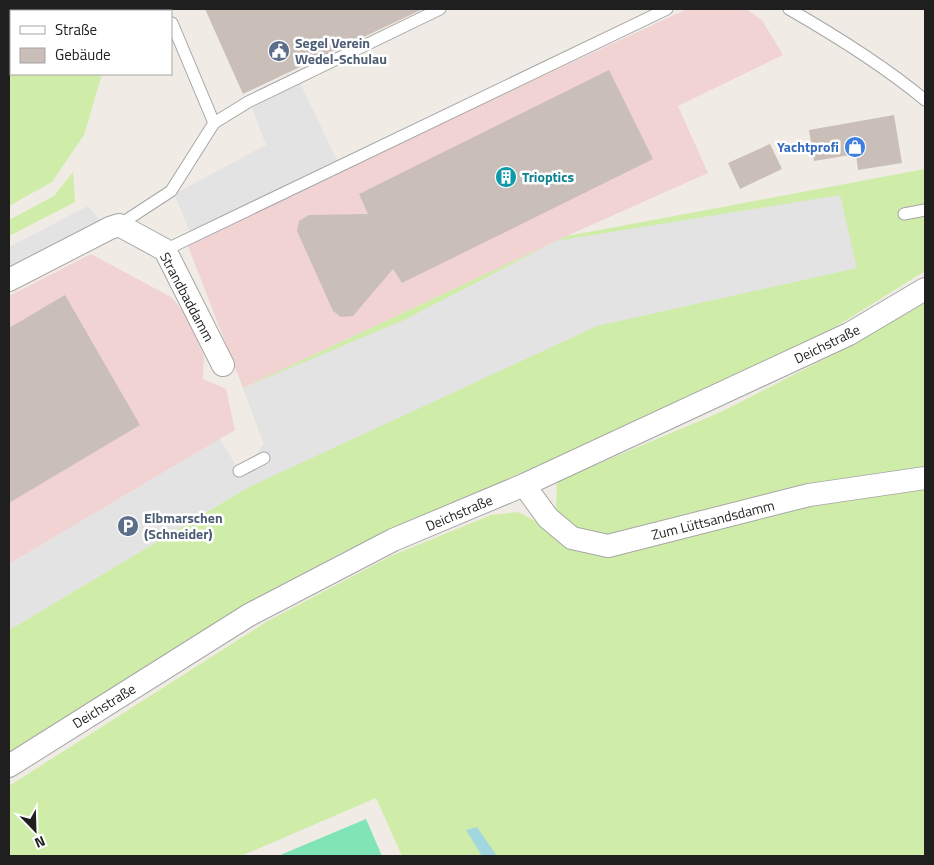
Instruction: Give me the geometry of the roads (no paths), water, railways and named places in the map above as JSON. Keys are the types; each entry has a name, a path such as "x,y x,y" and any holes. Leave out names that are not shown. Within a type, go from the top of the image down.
{"street":[{"name":"Strandbaddamm","path":"118,225 165,250 223,365"},
{"path":"9,280 118,225"},
{"name":"Deichstraße","path":"9,766 249,615 393,540 524,485 849,334 925,289"},
{"name":"Zum Lüttsandsdamm","path":"524,485 548,518 572,538 608,546 809,496 925,478"}],"lane":[{"path":"118,225 171,190 214,124 248,102 440,9"},
{"path":"165,250 667,9"},
{"path":"789,9 835,36 906,84 925,100"},
{"path":"172,23 214,124"},
{"path":"904,214 925,210"},
{"path":"239,471 264,458"}],"water":[{"path":"477,827 497,856 482,856 466,830"}],"place":[{"name":"Segel Verein Wedel-Schulau","path":"279,51"},
{"name":"Yachtprofi","path":"855,147"},
{"name":"Trioptics","path":"506,177"},
{"name":"Elbmarschen (Schneider)","path":"128,526"}]}
